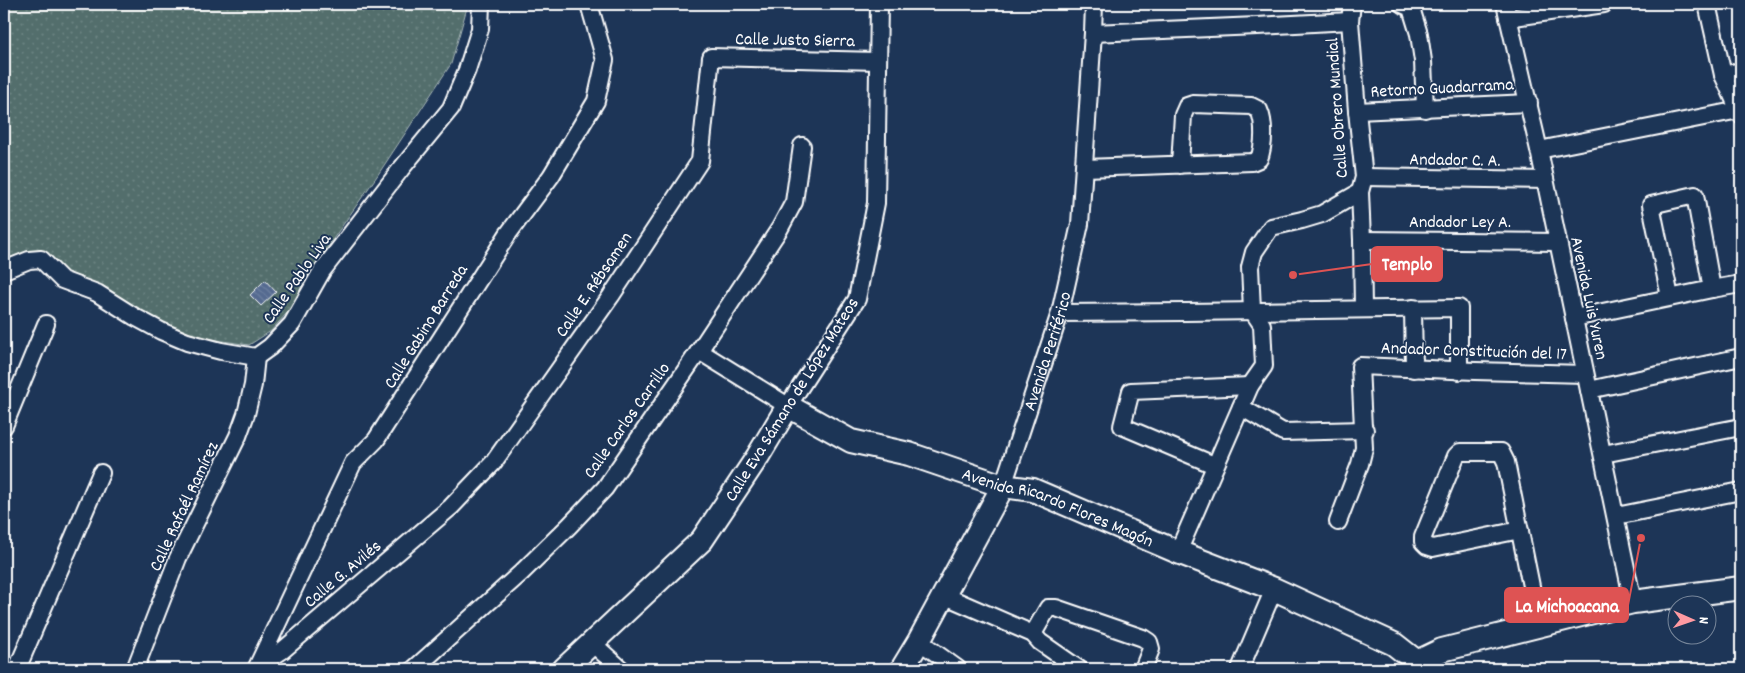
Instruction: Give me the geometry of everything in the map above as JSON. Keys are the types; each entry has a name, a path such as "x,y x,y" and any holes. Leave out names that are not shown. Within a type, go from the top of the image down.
{"street":[{"name":"Calle Pablo Liva","path":"256,357 270,347 292,324 322,271 451,108 467,70 480,29 481,4"},
{"name":"Calle Gabino Barreda","path":"257,668 353,463 376,440 508,234 551,176 596,101 605,60 589,4"},
{"name":"Calle Eva Sámano de López Mateos","path":"564,669 702,540 758,456 857,299 876,203 879,4"},
{"name":"Avenida Periférico","path":"902,669 1003,486 1060,313 1080,224 1094,4"},
{"name":"Calle Obrero Mundial","path":"1352,4 1350,21 1362,184 1363,308"},
{"path":"1402,4 1411,8 1424,61 1425,109"},
{"path":"1507,11 1604,4"},
{"path":"1539,150 1740,112 1723,75 1707,4"},
{"name":"Avenida Luis Yuren","path":"1507,11 1529,103 1633,602"},
{"path":"1093,33 1350,21"},
{"name":"Calle Justo Sierra","path":"711,58 878,61"},
{"name":"Calle E. Rébsamen","path":"451,507 493,463 611,296 700,161 711,58"},
{"path":"1723,75 1741,71"},
{"name":"Retorno Guadarrama","path":"1357,111 1529,103"},
{"path":"1084,168 1180,165 1252,162 1259,159 1262,152 1262,117 1260,110 1251,106 1193,104 1187,106 1183,115 1180,165"},
{"name":"Calle Carlos Carrillo","path":"414,669 521,573 569,526 604,488 699,351 780,228 794,202 802,146"},
{"name":"Andador C. A.","path":"1362,184 1545,180"},
{"path":"1178,552 1214,465 1250,386 1264,366 1262,325 1252,310 1250,267 1254,252 1270,227 1322,214 1362,184"},
{"path":"1670,297 1651,206 1695,195 1712,288"},
{"name":"Andador Ley A.","path":"1362,240 1558,242"},
{"path":"4,270 29,260 41,260 62,280 97,293 134,317 161,330 196,344 221,351 256,357"},
{"path":"1574,318 1712,288 1741,284"},
{"path":"1413,308 1414,369"},
{"path":"1060,313 1459,308 1459,371"},
{"path":"4,426 46,324"},
{"name":"Avenida Ricardo Flores Magón","path":"699,351 788,406 851,441 909,454 1003,486 1033,490 1178,552 1274,589 1394,644 1415,666"},
{"name":"Calle Rafaél Ramírez","path":"135,669 178,558 238,436 253,385 256,357"},
{"name":"Andador Constitución del 17","path":"1365,430 1360,366 1459,371 1587,382 1741,357"},
{"path":"1214,465 1122,426 1131,391 1250,386"},
{"path":"1241,407 1283,432 1365,430 1364,448 1360,464 1338,522"},
{"path":"1603,454 1741,427"},
{"path":"1520,530 1434,548 1427,546 1423,542 1423,537 1456,456 1460,452 1501,452 1504,456 1520,530 1539,626"},
{"path":"17,669 101,473"},
{"path":"1616,516 1741,491"},
{"name":"Calle G. Avilés","path":"257,668 283,650 451,507"},
{"path":"1415,666 1442,650 1633,602 1741,588"},
{"path":"1240,669 1274,589"},
{"path":"944,595 1033,634 1040,642 1079,669"},
{"path":"1033,634 1048,608 1056,608 1143,638 1149,642 1151,649 1143,669"},
{"path":"919,641 958,669"},
{"path":"592,643 621,669"}],"green space":[{"path":"4,4 468,4 451,64 377,176 303,282 294,305 271,331 249,345 202,337 155,320 97,290 41,256 4,263"}],"building":[{"path":"265,280 276,292 261,306 250,295"}],"place":[{"name":"Templo","path":"1293,275"},
{"name":"La Michoacana","path":"1641,538"}]}
